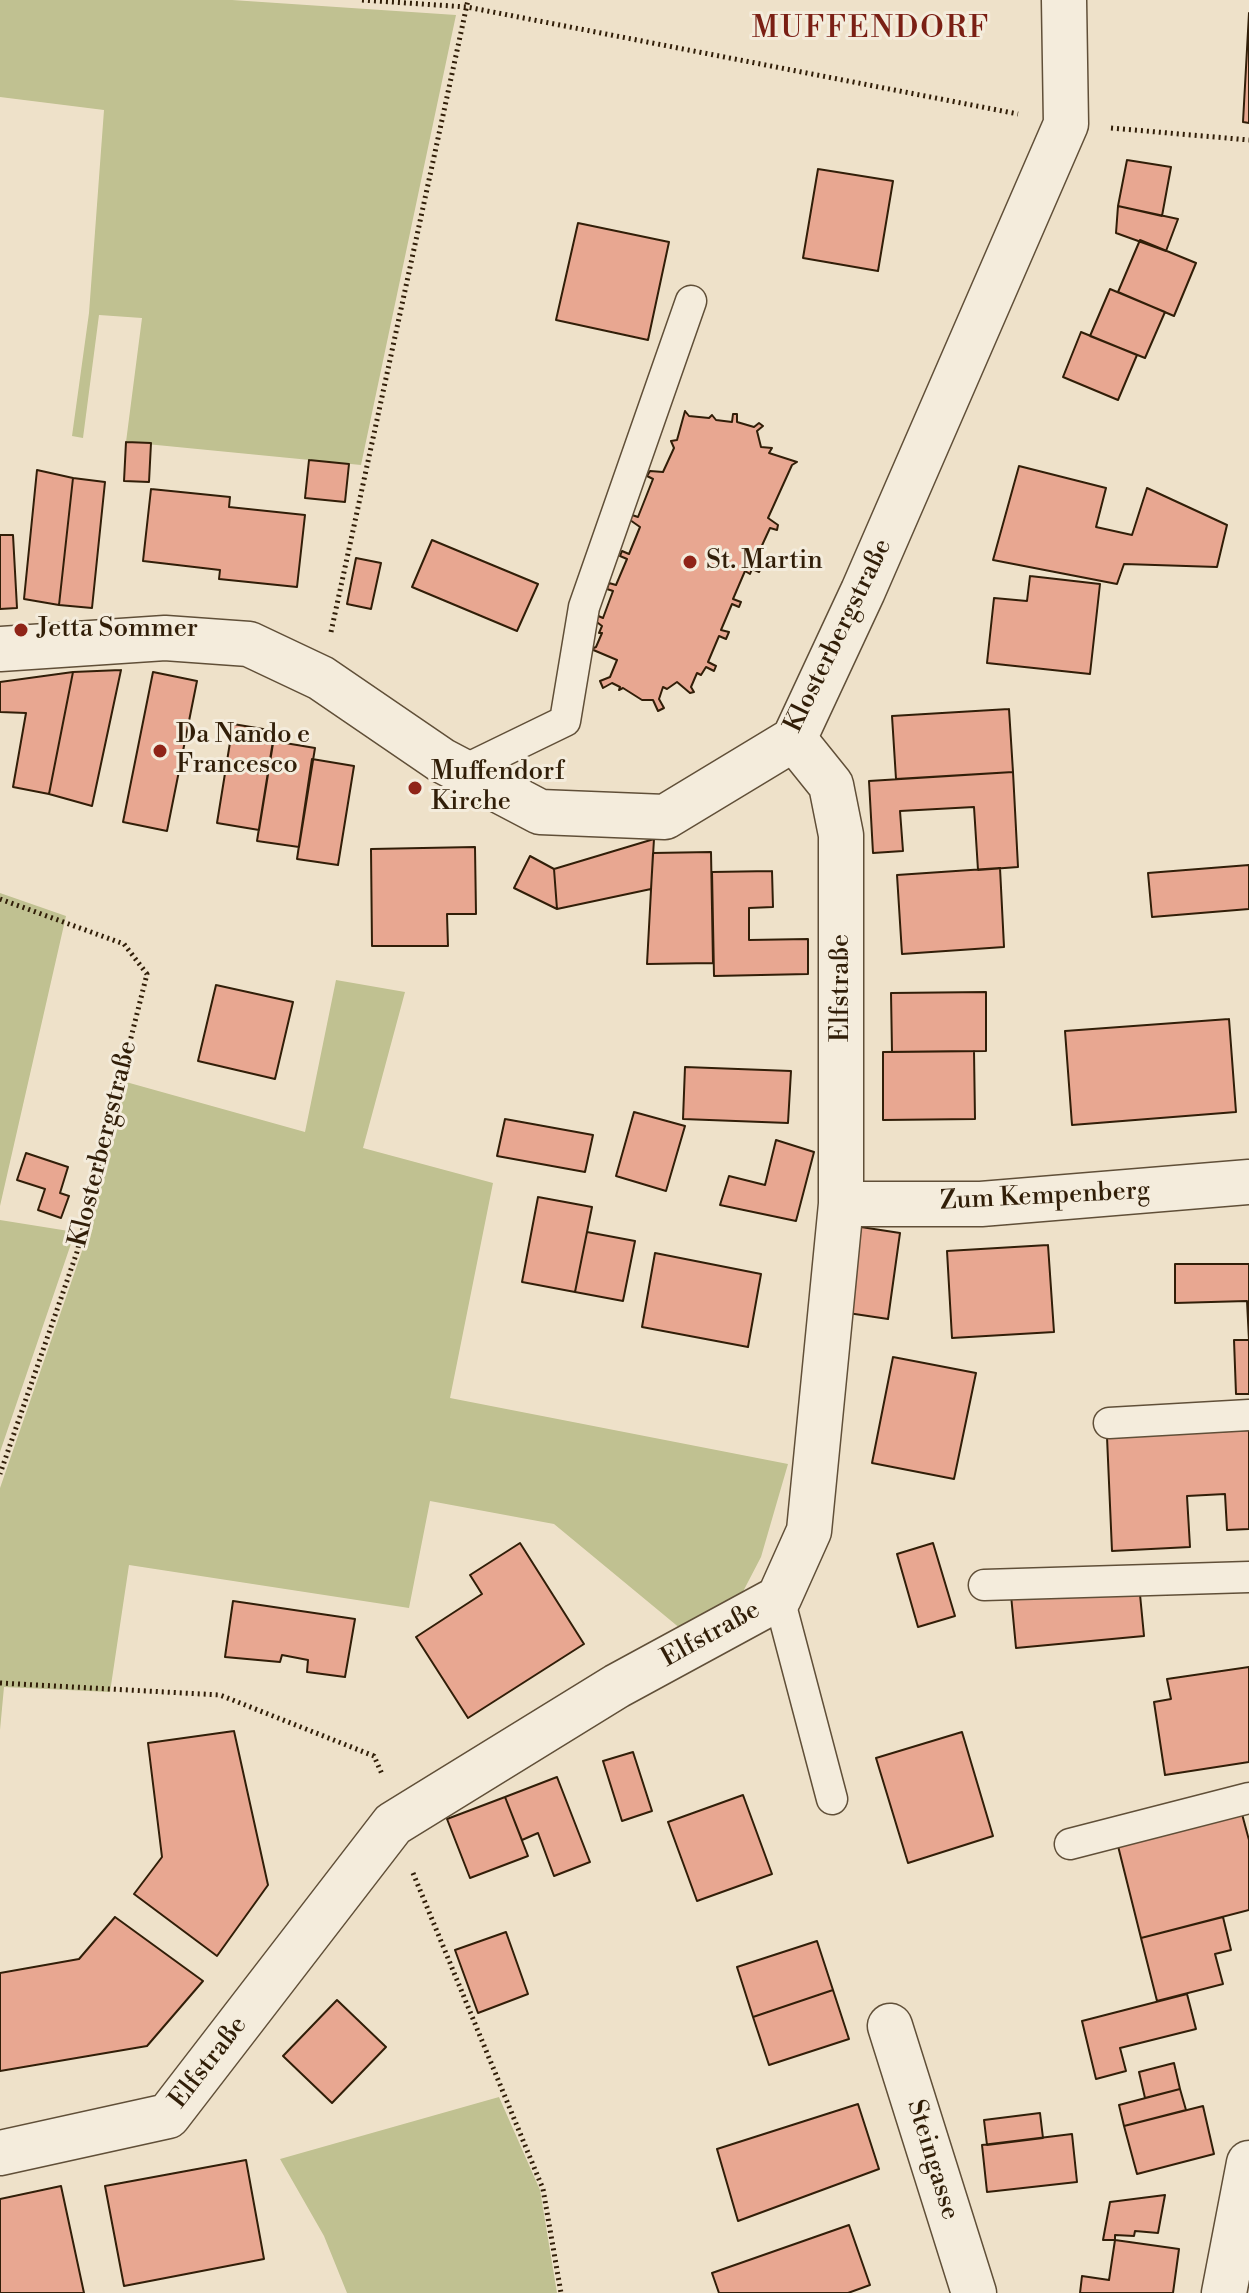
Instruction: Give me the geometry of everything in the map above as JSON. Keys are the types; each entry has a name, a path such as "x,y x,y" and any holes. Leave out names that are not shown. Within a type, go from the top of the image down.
{"street":[{"name":"Klosterbergstraße","path":"0,649 165,638 249,644 321,678 407,739 540,812 665,817 794,739 863,591 1066,124 1064,0"},
{"name":"Elfstraße","path":"0,2153 168,2116 393,1824 617,1686 779,1598 809,1531 841,1204 841,835 831,785 794,739"},
{"name":"Zum Kempenberg","path":"841,1204 981,1204 1249,1182"},
{"name":"Steingasse","path":"890,2026 974,2293"},
{"path":"1224,2293 1249,2163"}],"lane":[{"path":"462,771 565,721 584,607 691,301"},
{"path":"1109,1423 1249,1415"},
{"path":"984,1585 1249,1577"},
{"path":"779,1598 832,1799"},
{"path":"1070,1844 1249,1798"}],"path":[{"path":"362,0 467,7 1066,124 1249,140"},
{"path":"321,678 468,0"},
{"name":"Klosterbergstraße","path":"0,899 124,944 147,974 77,1252 0,1474"}],"green space":[{"path":"0,0 232,0 456,15 361,465 126,442 142,318 99,315 83,438 72,436 89,313 104,110 0,97"},
{"path":"0,893 66,916 0,1206"},
{"path":"336,980 405,992 363,1148 493,1183 450,1398 788,1464 761,1557 735,1607 687,1634 554,1524 430,1501 409,1608 129,1565 110,1692 4,1687 0,1730 0,1488 82,1251 126,1082 305,1132"},
{"path":"0,1220 75,1232 0,1452"},
{"path":"499,2097 540,2190 557,2293 347,2293 324,2236 280,2159"}],"building":[{"path":"1249,13 1249,123 1243,122"},
{"path":"1127,160 1171,167 1162,216 1118,206"},
{"path":"818,169 893,181 878,271 803,258"},
{"path":"1118,206 1178,219 1166,251 1116,233"},
{"path":"578,223 669,242 648,340 556,320"},
{"path":"1140,240 1196,263 1174,316 1118,292"},
{"path":"1110,289 1165,312 1145,358 1090,336"},
{"path":"1081,332 1137,355 1118,400 1063,377"},
{"name":"St. Martin","path":"685,411 689,416 709,418 712,415 716,420 732,422 733,414 737,414 737,422 754,427 759,423 763,426 757,431 761,447 772,448 769,453 797,462 792,465 768,518 778,525 777,530 770,528 753,565 761,568 759,572 752,569 750,574 745,571 733,599 741,602 739,607 732,604 721,630 729,632 726,639 719,636 708,662 716,666 714,671 706,667 701,675 697,673 691,687 694,692 690,693 677,682 667,689 663,687 659,699 664,708 658,711 653,700 642,700 623,688 619,690 620,687 612,683 603,688 600,681 610,677 617,660 591,649 596,647 602,633 599,633 602,626 594,620 596,615 603,618 613,591 607,589 609,583 616,585 627,559 620,556 622,551 629,554 640,527 630,520 632,515 638,517 653,479 647,476 650,471 663,472 674,448 671,441 677,440"},
{"path":"126,442 151,443 149,482 124,481"},
{"path":"309,460 349,464 345,502 305,498"},
{"path":"1019,466 1106,488 1096,527 1132,535 1147,488 1227,525 1217,567 1124,564 1117,584 993,560"},
{"path":"37,470 73,478 59,605 24,599"},
{"path":"73,478 105,482 92,608 59,605"},
{"path":"151,489 230,497 229,507 305,515 297,587 219,579 220,570 143,561"},
{"path":"0,535 13,535 17,608 0,609"},
{"path":"432,540 538,584 517,631 412,587"},
{"path":"356,558 381,563 371,609 347,604"},
{"path":"1030,576 1100,584 1090,674 987,663 994,598 1027,601"},
{"path":"121,670 92,806 49,794 73,672"},
{"path":"73,672 49,794 13,787 26,713 0,712 0,682"},
{"name":"Da Nando e Francesco","path":"153,672 197,681 167,831 123,822"},
{"path":"1009,709 1013,772 896,779 892,716"},
{"path":"233,724 275,731 259,830 217,823"},
{"path":"273,741 315,748 299,847 257,841"},
{"path":"312,759 354,766 338,865 297,859"},
{"path":"1013,772 1018,867 978,870 974,807 900,811 903,851 873,853 869,781"},
{"path":"654,839 651,889 557,909 554,869"},
{"path":"475,847 476,914 447,914 448,946 372,946 371,849"},
{"path":"711,852 713,963 647,964 653,853"},
{"path":"530,856 554,869 557,909 514,888"},
{"path":"1249,865 1249,909 1152,917 1148,873"},
{"path":"1000,868 1004,947 902,954 897,875"},
{"path":"772,871 773,907 749,908 749,940 808,939 808,974 714,976 712,872"},
{"path":"216,985 293,1002 275,1079 198,1061"},
{"path":"986,992 986,1051 892,1052 891,993"},
{"path":"1229,1019 1236,1112 1072,1125 1065,1031"},
{"path":"974,1051 975,1119 883,1120 883,1052"},
{"path":"685,1067 791,1071 788,1123 683,1119"},
{"path":"634,1112 685,1126 666,1191 616,1176"},
{"path":"505,1119 593,1135 585,1172 497,1156"},
{"path":"776,1140 814,1152 796,1221 720,1205 729,1176 765,1185"},
{"path":"26,1153 68,1167 60,1193 69,1196 61,1218 38,1210 45,1189 17,1180"},
{"path":"538,1197 592,1207 575,1292 522,1282"},
{"path":"861,1227 900,1233 888,1319 848,1313"},
{"path":"587,1232 635,1241 623,1301 575,1292"},
{"path":"1048,1245 1054,1332 952,1338 947,1251"},
{"path":"655,1253 761,1274 748,1347 642,1327"},
{"path":"1175,1264 1249,1264 1249,1340 1247,1301 1175,1303"},
{"path":"1234,1340 1249,1340 1249,1394 1236,1394"},
{"path":"893,1357 976,1373 954,1479 872,1463"},
{"path":"1249,1430 1249,1529 1227,1530 1225,1494 1187,1496 1190,1547 1112,1551 1107,1437"},
{"path":"520,1543 584,1644 468,1718 416,1637 482,1594 470,1575"},
{"path":"933,1543 955,1616 918,1627 897,1554"},
{"path":"1139,1584 1144,1636 1016,1648 1011,1595"},
{"path":"233,1601 355,1619 345,1677 307,1672 308,1660 282,1655 280,1662 225,1657"},
{"path":"1249,1667 1249,1762 1165,1775 1154,1702 1171,1699 1167,1679"},
{"path":"234,1731 268,1885 217,1956 134,1894 162,1857 148,1743"},
{"path":"962,1732 993,1836 908,1863 876,1758"},
{"path":"633,1752 652,1811 622,1821 603,1761"},
{"path":"557,1777 590,1862 554,1876 538,1833 522,1840 505,1797"},
{"path":"743,1795 772,1874 697,1901 668,1822"},
{"path":"505,1797 528,1856 470,1878 447,1819"},
{"path":"1242,1814 1249,1840 1249,1910 1141,1938 1118,1846"},
{"path":"115,1917 203,1981 147,2046 0,2071 0,1973 79,1959"},
{"path":"1223,1917 1231,1950 1215,1954 1223,1984 1157,2001 1141,1938"},
{"path":"506,1932 528,1994 478,2013 455,1950"},
{"path":"817,1941 833,1990 753,2017 737,1967"},
{"path":"833,1990 849,2039 769,2065 753,2017"},
{"path":"1187,1994 1196,2029 1120,2048 1126,2071 1096,2079 1082,2021"},
{"path":"337,2000 386,2047 332,2103 283,2056"},
{"path":"1174,2063 1180,2089 1145,2098 1139,2072"},
{"path":"1180,2089 1186,2110 1124,2126 1119,2105"},
{"path":"858,2104 879,2169 738,2221 717,2149"},
{"path":"1203,2106 1214,2154 1137,2174 1124,2126"},
{"path":"1040,2113 1043,2138 987,2145 984,2120"},
{"path":"1072,2134 1077,2182 987,2192 982,2145"},
{"path":"246,2160 264,2259 124,2286 105,2186"},
{"path":"61,2186 84,2293 0,2293 0,2199"},
{"path":"1165,2195 1158,2233 1135,2231 1134,2236 1115,2235 1115,2240 1103,2240 1110,2202"},
{"path":"849,2225 870,2285 848,2293 719,2293 712,2273"},
{"path":"1115,2240 1179,2249 1173,2293 1080,2293 1082,2276 1109,2280"}],"place":[{"name":"St. Martin","path":"690,562"},
{"name":"Jetta Sommer","path":"21,630"},
{"name":"Da Nando e Francesco","path":"160,751"},
{"name":"Muffendorf Kirche","path":"415,788"}],"district":[{"name":"MUFFENDORF","path":"871,30"}]}
